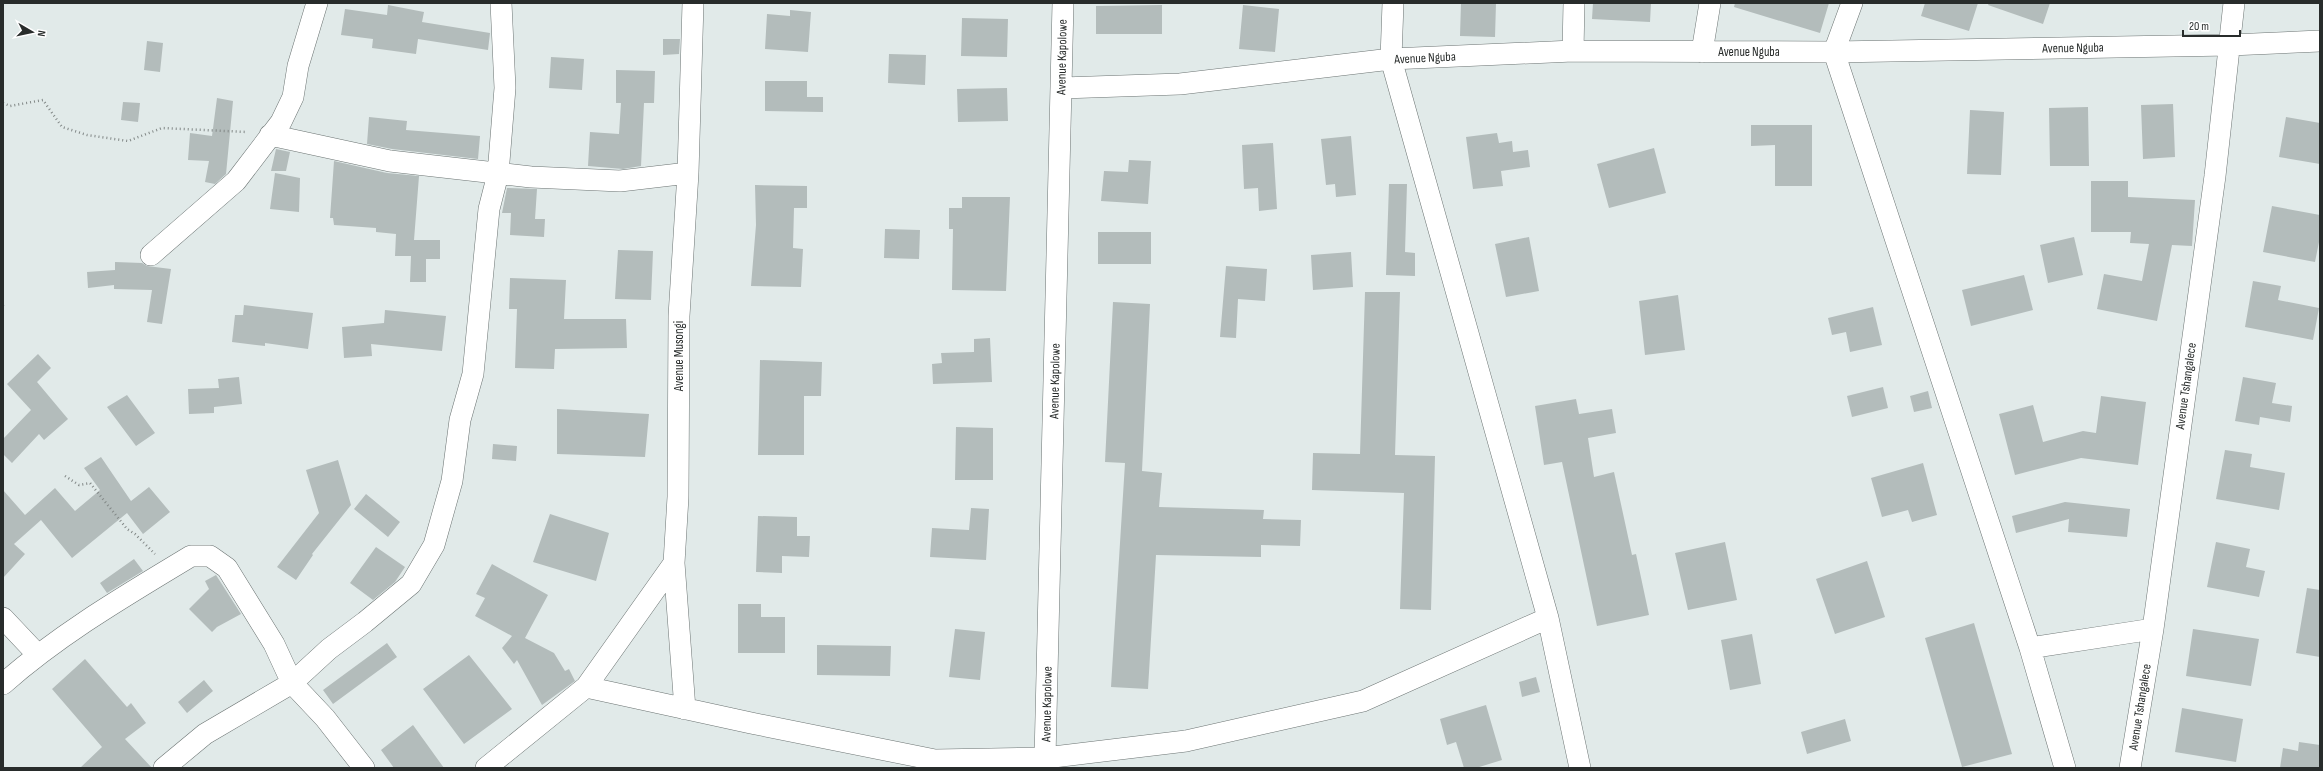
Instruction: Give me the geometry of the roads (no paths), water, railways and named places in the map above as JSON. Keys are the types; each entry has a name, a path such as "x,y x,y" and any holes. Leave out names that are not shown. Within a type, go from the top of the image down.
{"street":[{"path":"151,255 236,180 281,122 293,97 298,66 317,3"},
{"path":"164,768 205,734 292,682 329,649 365,622 411,584 434,545 452,481 460,420 472,374 489,209 498,174 505,88 501,3"},
{"name":"Avenue Musongi","path":"685,709 674,563 678,497 679,316 688,173 693,3"},
{"name":"Avenue Kapolowe","path":"1045,758 1063,3"},
{"path":"1392,3 1391,59 1548,618 1580,768"},
{"path":"1573,51 1574,3"},
{"path":"1702,52 1710,3"},
{"path":"1852,3 1834,52 2030,648 2065,768"},
{"name":"Avenue Tshangalece","path":"2130,768 2153,629 2215,176 2234,3"},
{"name":"Avenue Nguba","path":"1062,88 1180,84 1391,59 1573,51 1834,52 2230,45 2320,41"},
{"path":"270,135 390,161 498,174 562,179 620,181 688,173"},
{"path":"3,684 37,654 87,619 191,556 210,556 227,568 274,644 292,682 325,718 364,768"},
{"path":"486,768 586,687 674,563"},
{"path":"3,618 37,654"},
{"path":"586,687 685,709 935,760 1045,758 1186,741 1364,701 1548,618"},
{"path":"2030,648 2153,629"}]}
